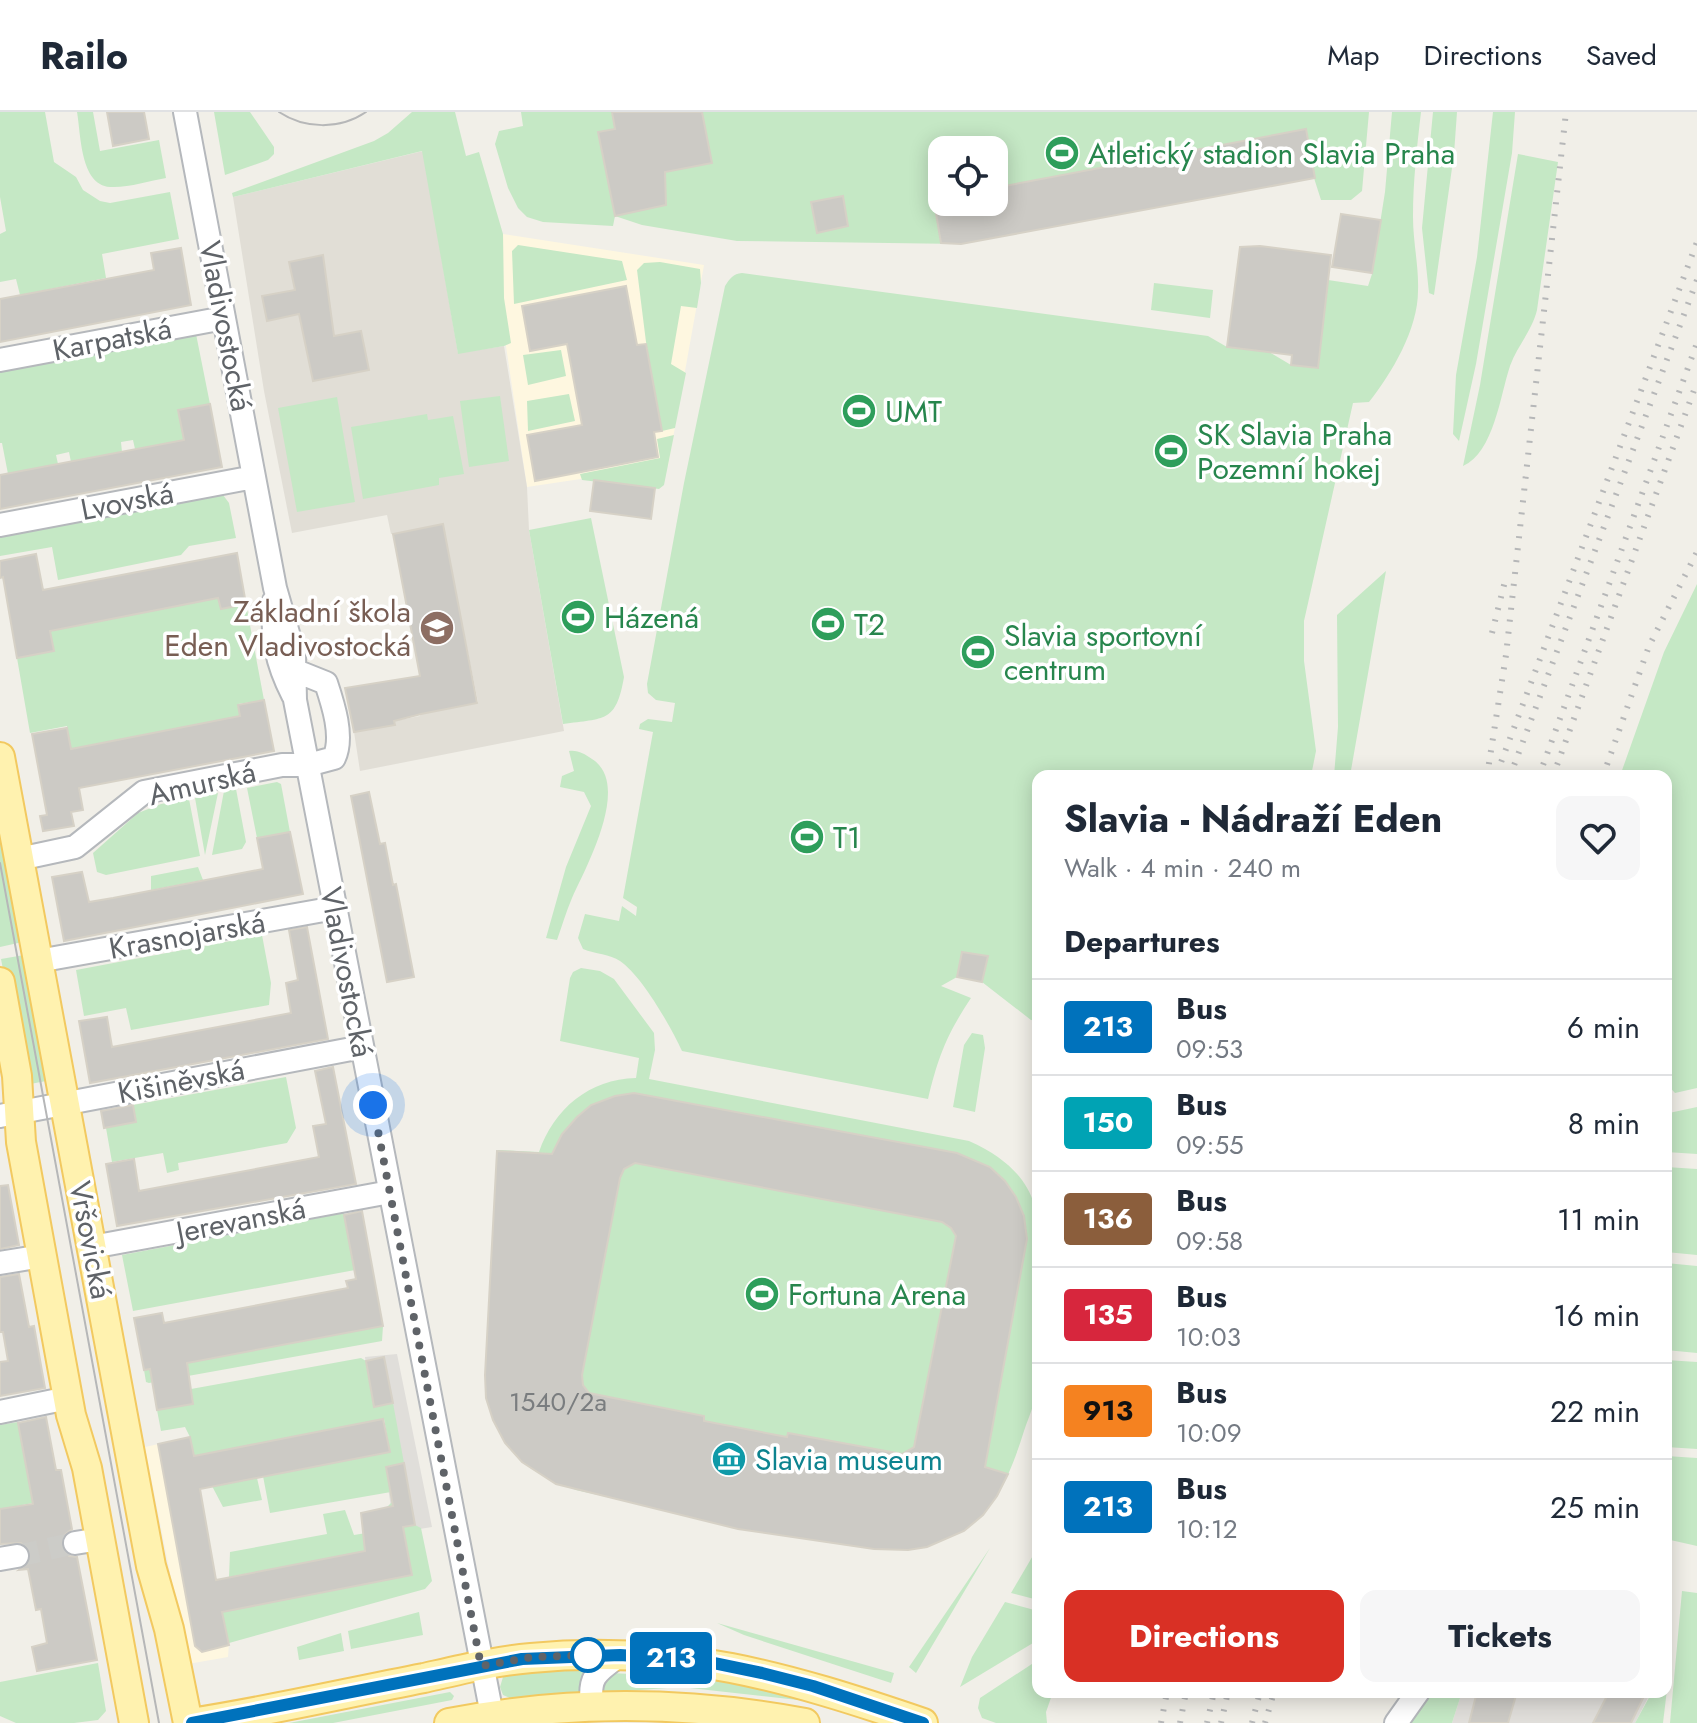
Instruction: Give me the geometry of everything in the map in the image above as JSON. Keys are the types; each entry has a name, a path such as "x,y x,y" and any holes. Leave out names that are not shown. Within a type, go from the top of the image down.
{"main road":[{"name":"Vršovická","path":"0,757 151,1566 169,1629 189,1723"},
{"name":"Vršovická","path":"0,982 17,1076 10,1114 20,1132 68,1398 87,1468 88,1541 134,1723"},
{"path":"189,1723 533,1657 620,1655 704,1661 762,1673 813,1686 923,1723"},
{"path":"449,1723 492,1715 592,1705 666,1705 805,1723"}],"street":[{"name":"Vladivostocká","path":"185,112 275,588 289,631 296,671 295,700 492,1715"},
{"name":"Karpatská","path":"0,360 224,318"},
{"name":"Lvovská","path":"0,525 254,477"},
{"name":"Vladivostocká","path":"275,588 273,626 279,666 295,700"},
{"path":"296,671 326,683 340,747 334,758 308,765"},
{"name":"Amurská","path":"19,859 75,847 144,792 282,765 308,765"},
{"name":"Krasnojarská","path":"38,961 335,908"},
{"name":"Kišiněvská","path":"10,1114 362,1047"},
{"name":"Jerevanská","path":"92,1247 390,1192"},
{"path":"0,1263 42,1256"},
{"path":"0,1412 68,1398"},
{"path":"592,1705 592,1678 620,1655"},
{"path":"1396,1723 1414,1698"}],"shaded area":[{"path":"423,151 458,353 504,346 527,487 529,530 564,731 360,771 354,732 379,723 380,728 395,724 394,721 420,716 421,713 478,702 442,524 391,534 387,515 292,533 264,391 233,197"},
{"path":"503,234 704,265 668,466 527,487 500,306"},
{"path":"397,1354 432,1527 395,1533 384,1462 399,1460 389,1411 371,1413 365,1357"},
{"path":"190,1437 216,1580 201,1583 222,1612 229,1643 228,1657 188,1664 145,1447"},
{"path":"1460,1698 1648,1698 1635,1723 1452,1723"}],"green space":[{"path":"0,112 45,112 54,162 76,177 83,190 100,201 110,203 170,192 179,239 102,254 106,278 20,295 16,279 0,282 0,234 6,231 0,197"},
{"path":"77,112 93,112 100,151 159,140 166,178 124,186 100,184 87,168"},
{"path":"214,112 250,112 274,147 274,154 268,160 225,175"},
{"path":"412,112 455,112 466,156 479,152 503,234 504,298 511,343 504,346 458,354 422,151 233,197 232,193 374,141"},
{"path":"521,112 1369,112 1362,191 1351,200 1321,200 1314,178 961,244 737,241 642,225 615,216 613,226 543,222 527,217 518,208 508,188 495,144 499,131 523,126"},
{"name":"Slavia sportovní centrum","path":"1392,112 1421,112 1413,204 1418,282 1414,320 1402,350 1369,402 1353,403 1304,621 1304,661 1316,751 1312,770 1032,770 1032,1020 982,982 957,977 941,986 971,998 944,1046 928,1099 682,1051 655,1003 629,968 616,959 583,949 578,938 585,914 619,921 622,906 636,916 637,907 623,898 653,732 639,729 640,724 648,719 672,722 675,703 656,700 648,693 647,684 684,483 728,281 742,273 1208,336 1227,347 1269,352 1291,365 1318,368 1328,280 1368,286 1385,192"},
{"path":"1433,112 1457,112 1434,295 1429,293 1422,228"},
{"path":"1493,112 1515,112 1512,153 1476,364 1459,441 1453,434 1456,375 1477,257"},
{"path":"1518,154 1558,162 1537,310 1510,366 1489,436 1474,459 1463,466 1480,385"},
{"path":"518,245 622,261 627,280 514,304 512,251"},
{"path":"660,262 700,269 701,283 697,308 681,306 671,364 686,373 675,428 662,431 637,270 644,263"},
{"path":"1154,283 1213,290 1210,318 1151,310"},
{"path":"196,334 210,404 178,410 184,440 135,449 133,440 121,442 122,452 71,462 69,452 56,455 58,464 8,474 0,443 0,372"},
{"path":"561,350 566,376 528,385 523,355"},
{"path":"569,394 575,421 528,431 527,401"},
{"path":"500,396 509,461 469,467 460,401"},
{"path":"337,397 355,502 297,512 278,408"},
{"path":"427,414 428,420 453,416 464,474 439,478 439,485 363,499 351,427"},
{"path":"674,435 664,485 659,489 582,480 580,474 660,458 657,439"},
{"path":"223,495 229,503 236,538 189,546 181,555 58,580 52,547 0,556 0,537"},
{"name":"Házená","path":"591,518 624,677 617,703 606,716 563,724 529,530"},
{"path":"1386,571 1351,770 1334,770 1338,727 1337,615"},
{"path":"1697,584 1697,1088 1675,1093 1672,1090 1672,770 1622,770 1664,652"},
{"path":"218,598 221,609 246,604 264,700 238,704 240,716 71,749 67,726 30,733 17,658 53,651 50,631"},
{"path":"569,751 592,759 603,771 608,787 607,806 595,847 557,940 546,938 566,867 591,806 584,792 560,787 562,776 574,771"},
{"path":"277,782 281,784 290,832 257,838 247,788"},
{"path":"236,789 246,842 242,849 212,855 224,791"},
{"path":"0,793 27,941 0,947"},
{"path":"218,793 205,855 195,798"},
{"path":"189,799 200,856 106,875 97,872 93,853 138,813 161,804"},
{"path":"198,867 203,880 151,890 151,876"},
{"path":"262,935 271,983 269,1005 131,1030 126,1008 84,1016 76,970"},
{"path":"30,954 48,1090 46,1081 25,1085 1,959"},
{"name":"Fortuna Arena","path":"581,968 600,971 614,979 654,1033 655,1050 649,1079 969,1141 997,1157 1017,1174 1032,1199 1032,1407 1007,1476 997,1495 971,1525 953,1536 906,1550 755,1530 576,1490 536,1472 510,1448 494,1417 486,1374 498,1150 539,1152 554,1122 564,1110 576,1099 603,1084 636,1078 639,1058 560,1041 573,972"},
{"path":"972,1033 983,1035 985,1048 975,1112 953,1107 964,1045"},
{"path":"286,1077 296,1128 287,1143 178,1163 179,1170 167,1173 163,1153 112,1162 106,1128 136,1122 133,1105"},
{"path":"1697,1107 1697,1154 1672,1152 1672,1112"},
{"path":"1672,1167 1697,1169 1697,1255 1672,1253"},
{"path":"344,1213 355,1270 133,1311 122,1255"},
{"path":"1672,1264 1697,1266 1697,1353 1672,1351"},
{"path":"383,1326 382,1341 146,1382 144,1370"},
{"path":"361,1358 393,1403 404,1463 386,1467 391,1492 270,1513 263,1476 390,1452 384,1419 194,1456 185,1427 161,1431 157,1410 193,1404 191,1389"},
{"path":"1672,1360 1697,1362 1697,1449 1672,1447"},
{"path":"18,1422 33,1503 0,1509 0,1425"},
{"path":"1672,1456 1697,1458 1697,1546 1672,1540"},
{"path":"257,1478 262,1500 223,1507 212,1486"},
{"path":"392,1502 397,1528 415,1525 421,1528 432,1581 425,1589 229,1643 222,1612 412,1575 406,1543 229,1577 230,1552 327,1534 323,1514 345,1510 354,1535 391,1529 387,1507"},
{"path":"990,1548 916,1673 909,1667"},
{"path":"1032,1557 1032,1598 1011,1593"},
{"path":"1682,1591 1697,1593 1697,1723 1670,1723"},
{"path":"1005,1602 1032,1609 1032,1644 960,1687 972,1657"},
{"path":"419,1612 423,1635 351,1649 348,1631"},
{"path":"717,1623 894,1673 891,1683 744,1635"},
{"path":"341,1633 344,1651 299,1660 297,1647"},
{"path":"98,1663 106,1711 98,1720 16,1723 0,1716 0,1682"},
{"path":"1032,1664 1032,1698 1051,1698 1046,1712 1047,1723 996,1723 982,1718 978,1708 980,1698"},
{"path":"589,1668 583,1692 512,1699 503,1695 500,1687 503,1677 515,1672"},
{"path":"611,1673 703,1674 797,1696 798,1700 681,1687 599,1693 598,1688"},
{"path":"450,1692 454,1696 452,1700 333,1723 289,1723"},
{"path":"1427,1698 1460,1698 1452,1723 1408,1723"},
{"path":"1649,1698 1666,1698 1663,1723 1635,1723"}],"building":[{"path":"107,112 144,112 149,139 113,146"},
{"path":"612,112 702,112 712,163 665,172 666,205 615,216 598,132 615,129"},
{"path":"1306,129 1315,178 961,244 941,243 936,216 1008,216 1008,185"},
{"path":"843,196 848,226 817,233 811,202"},
{"path":"1341,214 1381,220 1372,273 1332,267"},
{"path":"1260,246 1331,255 1318,368 1291,365 1292,355 1227,347 1240,247"},
{"path":"181,248 191,305 0,342 0,299 154,270 151,253"},
{"path":"323,255 334,336 361,331 369,370 313,381 299,314 267,321 262,296 295,290 289,262"},
{"path":"626,286 637,345 646,344 662,431 654,432 658,457 535,481 527,435 582,425 567,344 530,351 522,306"},
{"path":"210,404 222,467 0,509 0,475 184,440 178,410"},
{"path":"594,480 655,488 651,519 590,511"},
{"name":"Základní škola Eden Vladivostocká","path":"443,524 477,703 394,721 395,725 354,732 345,688 420,676 393,534"},
{"path":"237,553 246,604 221,609 218,598 50,631 54,651 17,658 3,577 0,578 0,561 36,554 43,590"},
{"path":"264,700 274,751 79,788 83,810 71,812 74,826 43,831 40,816 47,815 32,734 67,728 71,749 240,716 238,705"},
{"path":"369,792 380,844 385,843 393,885 396,884 414,977 387,982 351,796"},
{"path":"290,832 303,894 64,941 52,877 82,872 89,902 113,898 263,869 257,838"},
{"path":"307,927 328,1039 90,1083 79,1021 107,1017 112,1047 291,1013 286,983 298,980 289,930"},
{"path":"962,952 988,956 982,982 957,977"},
{"path":"333,1067 356,1184 117,1226 106,1164 134,1159 139,1191 319,1157 313,1126 326,1124 315,1071"},
{"name":"Fortuna Arena","path":"634,1093 957,1153 990,1167 1005,1181 1024,1216 1027,1239 985,1467 1008,1474 983,1515 964,1531 927,1547 908,1550 874,1549 738,1529 556,1484 522,1462 505,1443 486,1398 485,1375 497,1151 552,1154 562,1134 577,1117 591,1105","holes":["635,1163 942,1222 956,1236 914,1447 902,1454 704,1421 704,1416 589,1393 583,1385 582,1375 620,1178 624,1169"]},
{"path":"133,1105 136,1122 104,1128 101,1111"},
{"path":"8,1185 19,1245 0,1249 0,1186"},
{"path":"362,1211 383,1326 187,1363 193,1404 157,1410 150,1369 144,1370 134,1318 162,1313 164,1323 348,1288 346,1281 356,1279 344,1215"},
{"path":"19,1274 29,1327 34,1326 45,1388 0,1396 0,1362 8,1361 3,1332 0,1332 0,1277"},
{"path":"384,1357 393,1403 374,1407 366,1361"},
{"path":"46,1417 56,1470 61,1470 72,1529 62,1537 61,1546 69,1556 77,1557 97,1660 37,1671 32,1647 47,1643 41,1609 36,1610 28,1569 19,1570 30,1561 31,1553 21,1543 0,1544 0,1509 33,1504 18,1423"},
{"path":"383,1419 390,1452 200,1489 216,1580 365,1551 361,1513 393,1506 386,1467 404,1463 415,1525 403,1527 412,1575 222,1612 229,1645 202,1652 195,1646 158,1444 190,1437 194,1456"},
{"path":"1475,1698 1515,1698 1508,1723 1469,1723"},
{"path":"1606,1698 1643,1698 1631,1723 1593,1723"}],"tunnel":[{"path":"17,1556 75,1543"}],"tram line":[{"path":"279,112 299,122 322,125 345,122 366,112"},
{"path":"0,863 159,1723"}],"railway":[{"path":"1488,770 1506,655 1566,112"},
{"path":"1498,770 1697,242"},
{"path":"1512,770 1697,280"},
{"path":"1541,770 1697,343"},
{"path":"1555,770 1697,382"},
{"path":"1605,770 1649,646 1697,552"},
{"path":"1492,633 1506,577"},
{"path":"1161,1723 1166,1698"},
{"path":"1180,1723 1185,1698"},
{"path":"1207,1723 1213,1698"},
{"path":"1221,1723 1227,1698"},
{"path":"1252,1723 1258,1698"},
{"path":"1265,1723 1272,1698"}],"bus line":[{"name":"213","path":"192,1723 481,1666 570,1655 704,1661 813,1686 923,1723"}],"place":[{"name":"Atletický stadion Slavia Praha","path":"1062,153"},
{"name":"UMT","path":"859,411"},
{"name":"SK Slavia Praha Pozemní hokej","path":"1171,451"},
{"name":"Házená","path":"578,617"},
{"name":"T2","path":"828,624"},
{"name":"Základní škola Eden Vladivostocká","path":"437,628"},
{"name":"Slavia sportovní centrum","path":"978,652"},
{"name":"T1","path":"807,837"},
{"name":"Fortuna Arena","path":"762,1294"},
{"name":"Slavia museum","path":"729,1459"}],"route":[{"path":"373,1105 481,1666 533,1657 595,1655 588,1655"}]}
